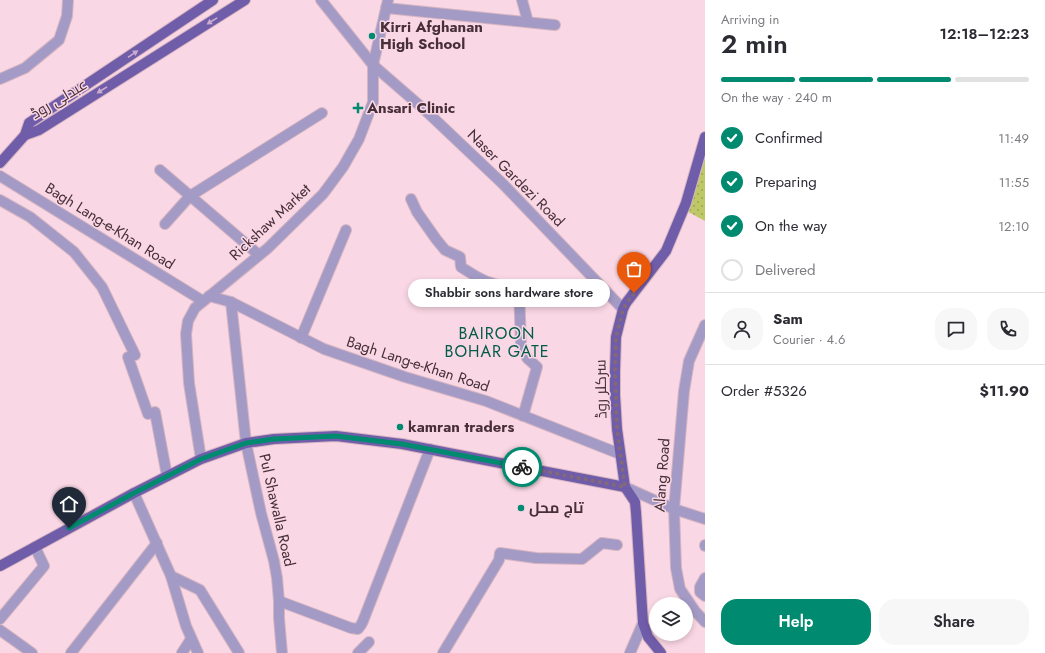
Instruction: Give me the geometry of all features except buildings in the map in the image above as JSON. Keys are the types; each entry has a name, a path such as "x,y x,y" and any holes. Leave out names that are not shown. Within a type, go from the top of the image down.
{"main road":[{"name":"عبدلی روڈ","path":"25,135 29,123 213,0"},
{"name":"عبدلی روڈ","path":"25,135 39,130 244,0"},
{"path":"0,163 25,135"},
{"name":"سرکلر روڈ","path":"661,653 648,637 643,623 636,512 634,502 625,487 617,429 615,371 616,337 623,309 666,251 686,203 705,137"},
{"path":"0,566 134,493 201,459 246,443 274,439 336,436 402,444 625,487"}],"street":[{"path":"0,79 25,68 59,40 67,16 68,0"},
{"name":"Naser Gardezi Road","path":"321,0 373,65 426,111 503,184 623,309"},
{"path":"522,0 528,22"},
{"path":"387,4 555,25"},
{"name":"Rickshaw Market","path":"201,459 189,383 186,334 188,320 195,308 268,248 323,194 343,167 359,139 373,102 373,65 387,4"},
{"path":"165,224 190,196 322,113"},
{"path":"160,170 259,255"},
{"name":"Bagh Lang-e-Khan Road","path":"0,176 206,299 231,302 324,349 405,377 486,401 620,454"},
{"path":"411,199 417,212 445,250 460,257 461,267 487,282 519,289 545,291 602,287"},
{"path":"0,200 30,217 74,252 102,287 135,355 128,358 148,414 155,412 167,476"},
{"path":"301,338 346,230"},
{"path":"519,289 521,345 527,358 537,368 523,416"},
{"name":"Pul Shawalla Road","path":"231,302 246,443 277,578 282,653"},
{"name":"Alang Road","path":"705,325 689,361 683,406 674,509 676,568 680,589 695,611 705,622"},
{"path":"279,601 351,628 358,629 362,625 430,449"},
{"path":"625,487 674,509 705,519"},
{"path":"134,493 172,576 186,626 198,653"},
{"path":"71,653 157,543"},
{"path":"443,653 499,560 500,553 536,558 582,559 602,543 617,545"},
{"path":"0,619 44,566 35,547"},
{"path":"172,576 200,590 239,653"},
{"path":"705,578 700,588 700,592 705,596"},
{"path":"630,653 643,623"},
{"path":"0,630 32,653"},
{"path":"182,653 192,639"},
{"path":"358,653 369,642"}],"green space":[{"path":"705,132 705,221 683,209"}],"way so far":[{"path":"522,467 625,487 617,429 615,395 616,337 623,309 634,293"}],"place":[{"name":"Kirri Afghanan High School","path":"372,36"},
{"name":"Ansari Clinic","path":"358,108"},
{"name":"Shabbir sons hardware store","path":"634,293"},
{"name":"kamran traders","path":"400,427"},
{"name":"تاج محل","path":"521,508"}],"district":[{"name":"BAIROON BOHAR GATE","path":"497,342"}],"route":[{"path":"69,528 201,459 246,443 274,439 336,436 402,444 522,467"}]}
